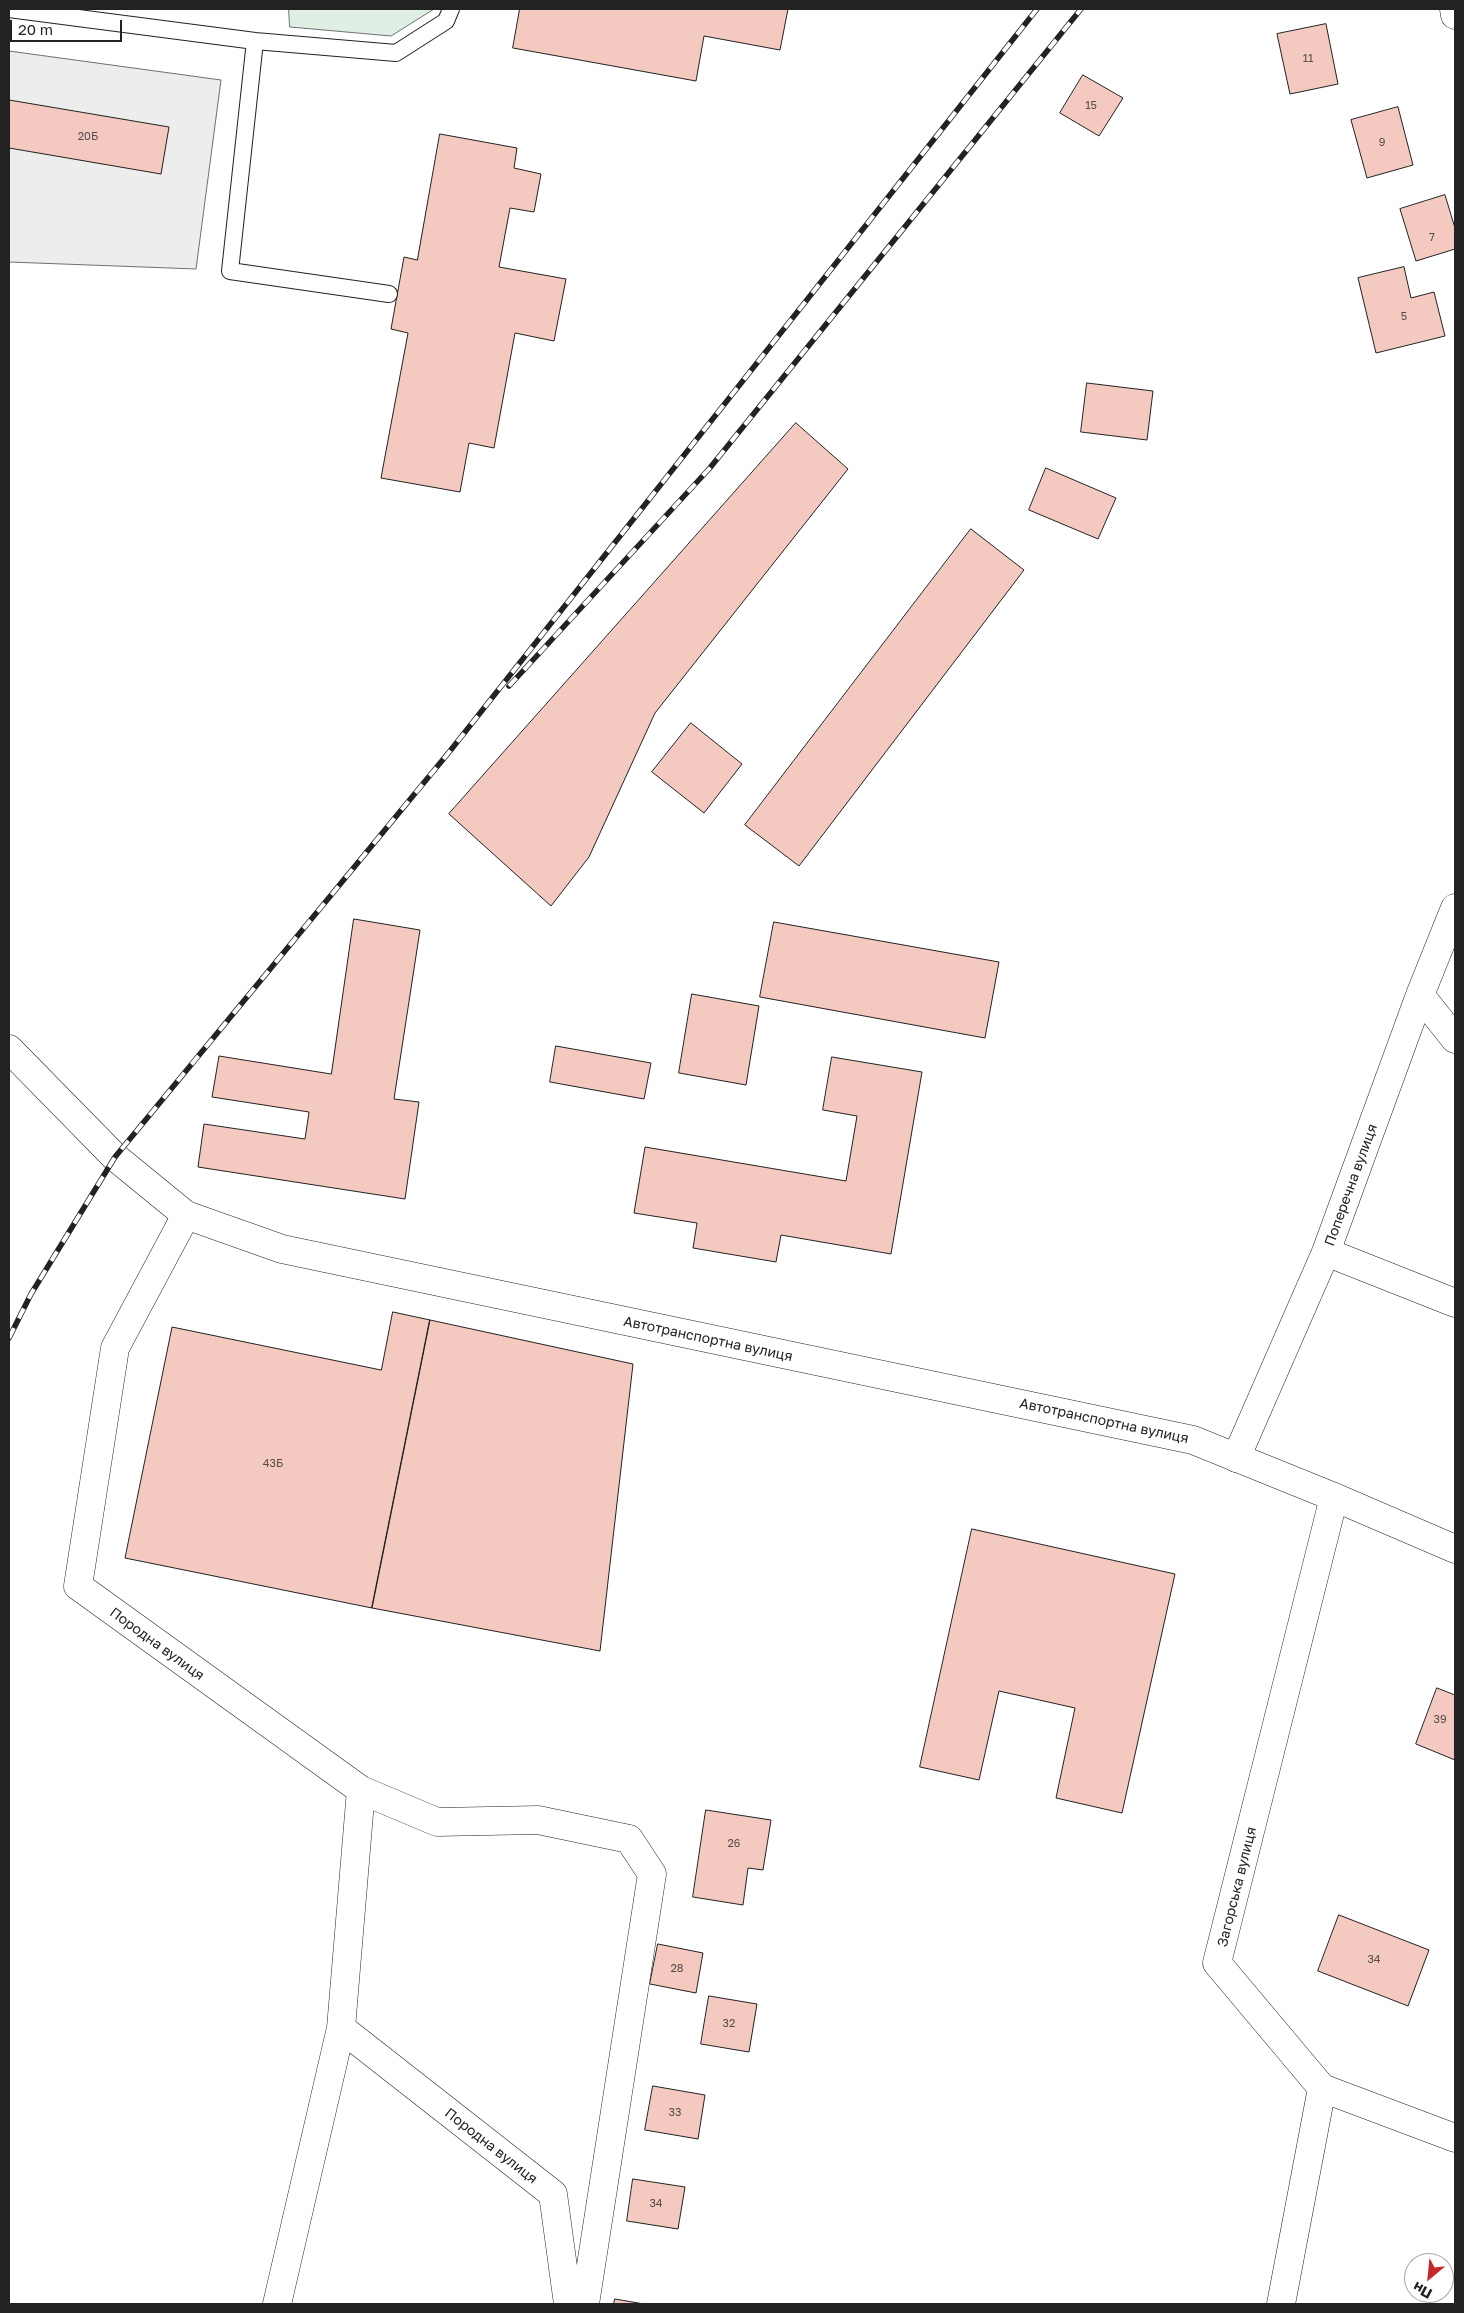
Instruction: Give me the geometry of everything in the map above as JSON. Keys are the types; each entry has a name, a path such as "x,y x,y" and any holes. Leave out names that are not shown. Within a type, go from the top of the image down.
{"street":[{"path":"1454,9 1455,15"},
{"name":"Поперечна вулиця","path":"1236,1458 1326,1252 1420,995 1455,908"},
{"path":"1420,995 1455,1040"},
{"name":"Автотранспортна вулиця","path":"9,1049 115,1157 186,1215 282,1249 1193,1440 1334,1497 1455,1549"},
{"name":"Породна вулиця","path":"186,1215 115,1348 78,1586 361,1790"},
{"path":"1326,1252 1455,1303"},
{"name":"Загорська вулиця","path":"1322,2088 1217,1964 1334,1497"},
{"path":"277,2304 341,2028 361,1790 437,1822 538,1820 628,1839 652,1874 586,2304"},
{"name":"Породна вулиця","path":"341,2028 553,2194 568,2304"},
{"path":"1281,2304 1322,2088 1455,2138"}],"lane":[{"path":"9,9 255,41 396,53 446,21 451,9"},
{"path":"255,41 230,271 388,294"}],"green space":[{"path":"289,9 434,9 391,36 290,27"}],"shaded area":[{"path":"9,51 221,80 196,269 9,262"}],"building":[{"path":"520,9 788,9 780,50 704,36 696,81 513,48"},
{"path":"1326,24 1338,84 1290,94 1277,34"},
{"path":"1083,75 1123,98 1099,136 1060,113"},
{"path":"9,100 169,127 161,174 9,148"},
{"path":"1398,107 1413,165 1367,178 1351,120"},
{"path":"440,134 517,148 514,168 541,174 534,212 510,208 499,267 566,279 554,341 515,333 494,448 469,443 460,492 381,478 408,333 391,329 404,257 417,260"},
{"path":"1445,195 1455,228 1455,249 1416,261 1400,209"},
{"path":"1404,267 1411,298 1434,292 1445,336 1376,353 1358,278"},
{"path":"1087,383 1153,391 1147,440 1081,432"},
{"path":"796,423 848,469 655,713 589,857 551,906 449,814"},
{"path":"1046,468 1116,498 1098,539 1029,510"},
{"path":"971,529 1024,570 799,866 745,825"},
{"path":"691,723 742,764 704,813 652,772"},
{"path":"354,919 420,930 394,1099 419,1102 405,1199 198,1167 204,1124 305,1139 309,1112 212,1097 219,1056 331,1074"},
{"path":"774,922 999,962 985,1038 760,997"},
{"path":"692,994 759,1006 746,1085 679,1073"},
{"path":"556,1046 651,1063 644,1099 550,1082"},
{"path":"832,1057 922,1072 891,1254 781,1235 776,1262 693,1248 697,1223 634,1213 645,1147 846,1181 857,1116 823,1110"},
{"path":"393,1312 430,1320 372,1608 125,1558 172,1327 381,1370"},
{"path":"430,1320 633,1364 600,1651 372,1608"},
{"path":"972,1529 1175,1574 1122,1813 1056,1798 1075,1708 999,1691 979,1780 920,1767"},
{"path":"1437,1688 1455,1695 1455,1760 1416,1744"},
{"path":"706,1810 771,1820 763,1870 748,1868 743,1905 693,1897"},
{"path":"1339,1915 1429,1950 1408,2006 1318,1971"},
{"path":"658,1944 703,1953 696,1993 650,1984"},
{"path":"709,1996 757,2004 749,2052 701,2044"},
{"path":"653,2086 705,2095 698,2139 645,2130"},
{"path":"633,2179 685,2187 678,2229 627,2221"},
{"path":"615,2299 644,2304 614,2304"}],"railway":[{"path":"9,1338 31,1294 115,1157 450,751 1037,9"},
{"path":"509,686 709,469 1081,9"}]}
